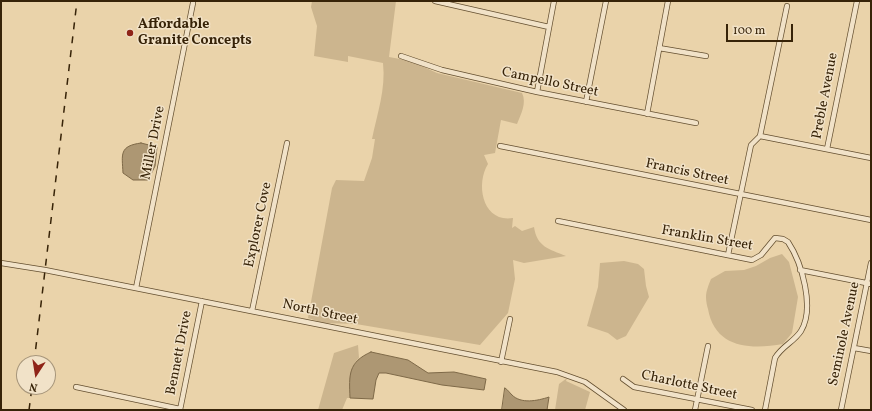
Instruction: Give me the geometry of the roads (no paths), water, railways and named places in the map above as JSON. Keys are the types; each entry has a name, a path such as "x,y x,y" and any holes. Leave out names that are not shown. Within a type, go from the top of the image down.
{"street":[{"path":"435,1 550,27"},
{"path":"537,92 554,1"},
{"path":"586,102 606,1"},
{"path":"647,114 668,1"},
{"name":"Preble Avenue","path":"827,149 857,1"},
{"name":"Miller Drive","path":"136,288 193,3"},
{"path":"728,255 751,146 760,136 787,6"},
{"path":"659,48 706,56"},
{"name":"Campello Street","path":"401,56 442,70 537,92 696,123"},
{"path":"760,136 871,158"},
{"name":"Explorer Cove","path":"252,311 287,143"},
{"name":"Francis Street","path":"500,146 741,196 871,220"},
{"name":"Franklin Street","path":"558,221 752,260 761,255 772,240 779,238 788,242 791,246 800,270"},
{"name":"North Street","path":"1,263 45,270 202,301 573,377 596,389 624,410"},
{"name":"Seminole Avenue","path":"841,410 869,284 871,263"},
{"path":"765,410 776,358 779,351 798,335 805,321 807,296 800,270 869,284"},
{"name":"Bennett Drive","path":"180,409 202,301"},
{"path":"501,362 510,319"},
{"path":"695,410 708,346"},
{"path":"854,348 871,352"},
{"name":"Charlotte Street","path":"623,379 634,386 752,410"},
{"path":"76,386 180,409"}],"railway":[{"path":"35,355 77,1"},
{"path":"29,410 31,395"}],"place":[{"name":"Affordable Granite Concepts","path":"130,33"}]}
